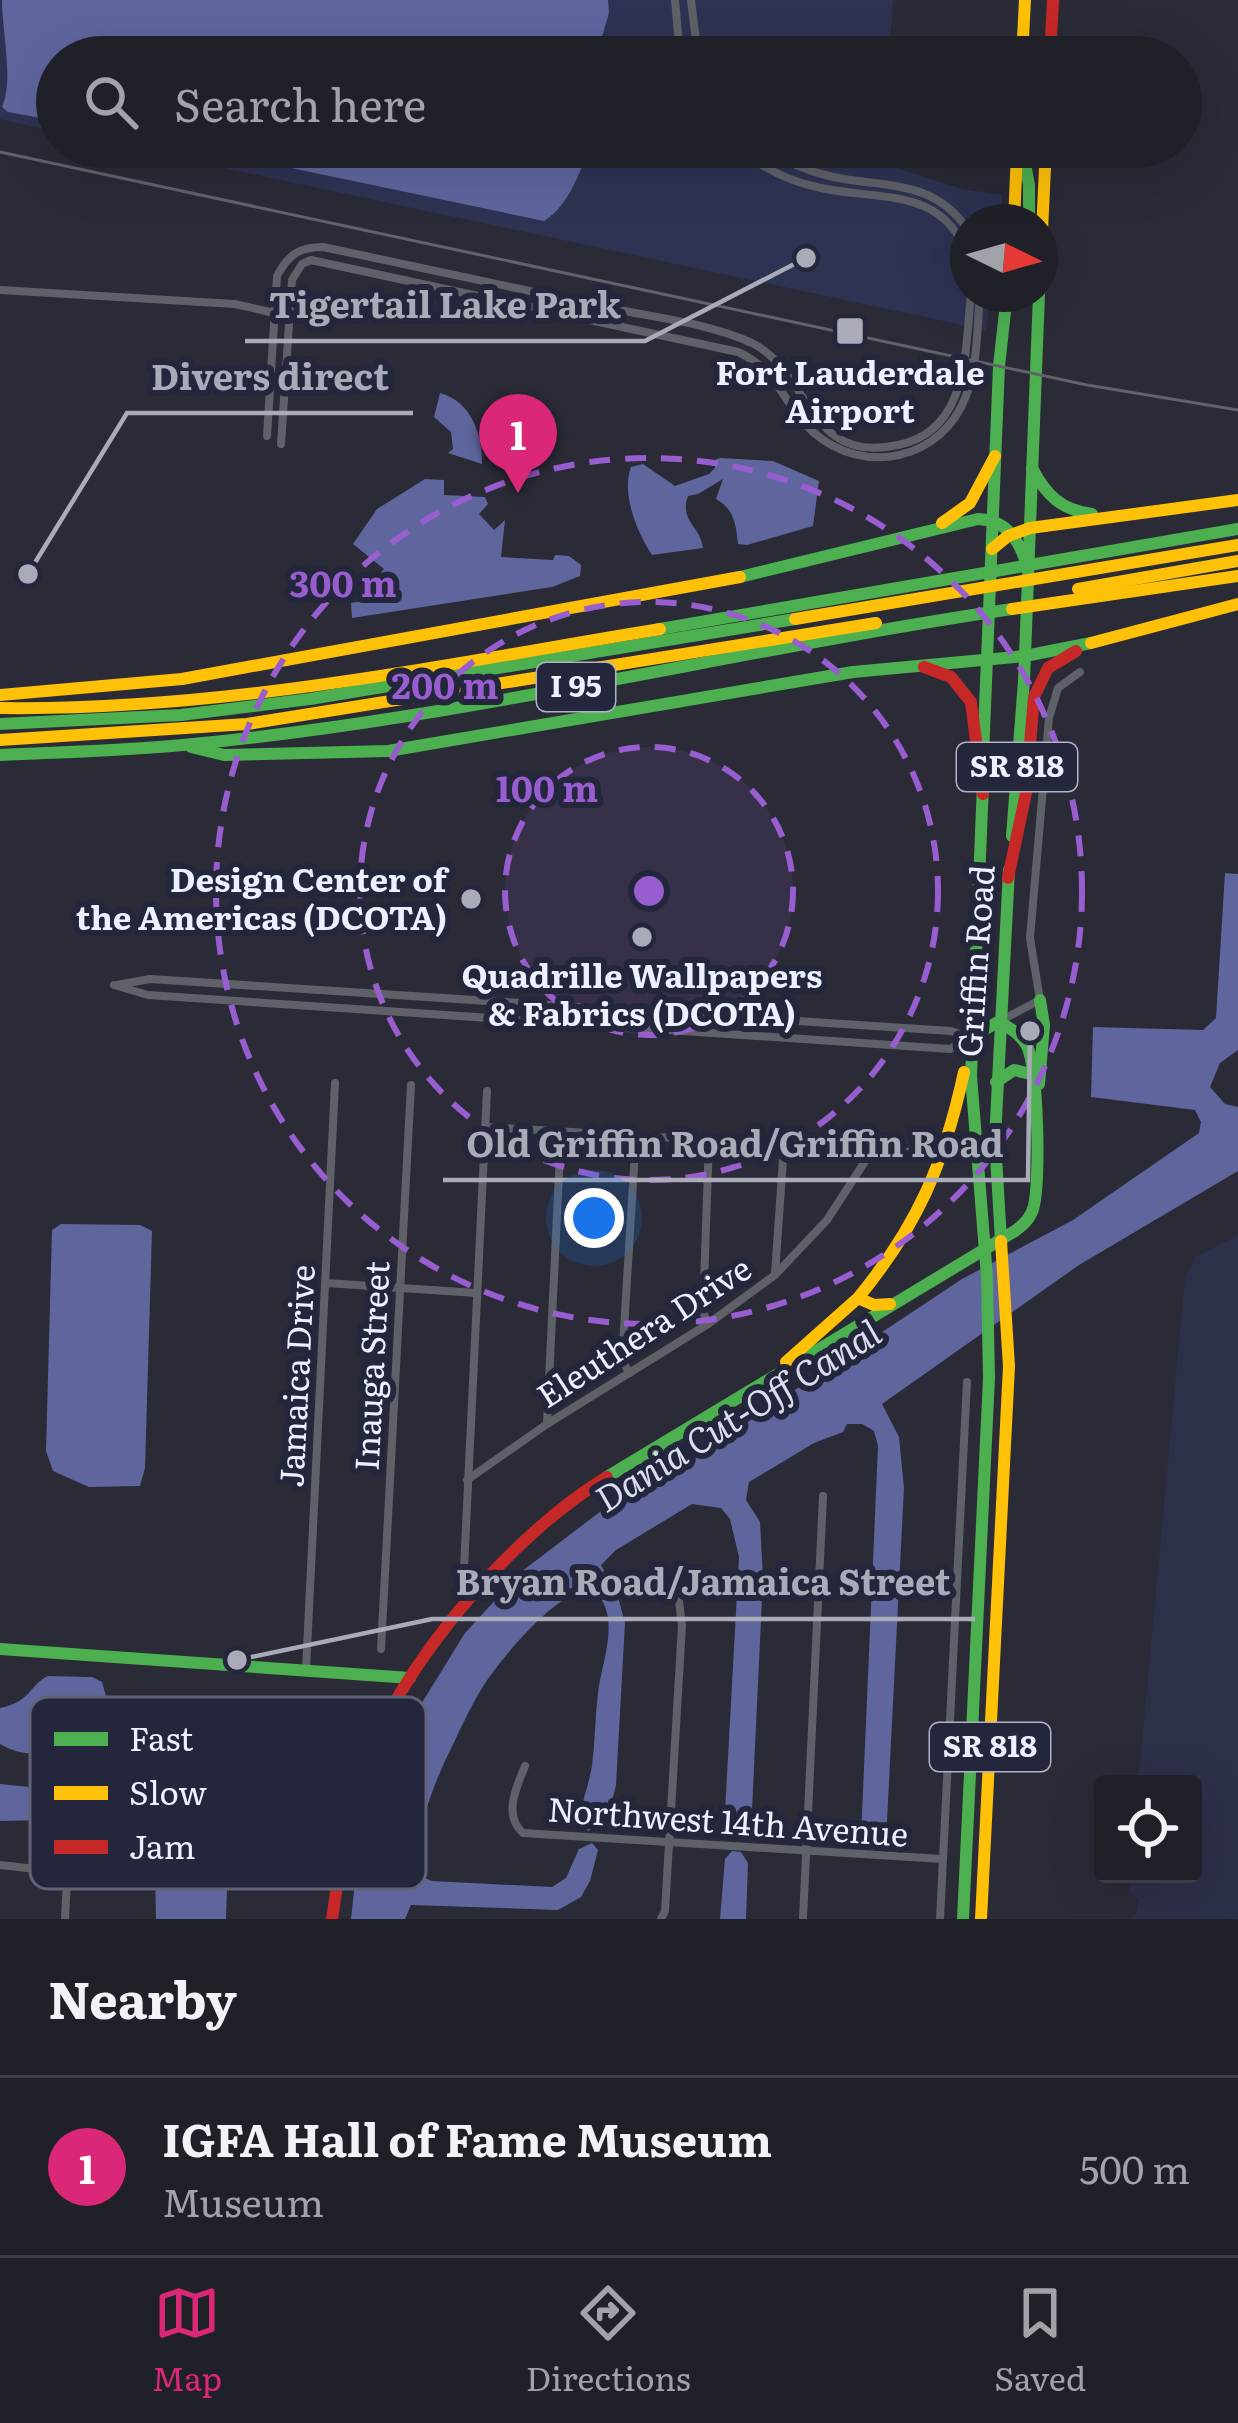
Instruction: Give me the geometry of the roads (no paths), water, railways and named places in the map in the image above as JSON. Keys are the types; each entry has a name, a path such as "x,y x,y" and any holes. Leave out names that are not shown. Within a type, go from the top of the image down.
{"main road":[{"path":"1023,36 1025,0"},
{"path":"1051,36 1053,0"},
{"path":"1015,204 1018,168"},
{"path":"1025,168 1029,204"},
{"path":"1043,204 1045,168"},
{"name":"Griffin Road","path":"963,1919 989,1316 970,1037 1006,312"},
{"name":"Griffin Road","path":"981,1919 1009,1366 995,1083 1025,656 1037,325 1032,312"},
{"path":"929,530 970,503 995,456"},
{"path":"1032,468 1042,490 1064,509 1125,517"},
{"path":"992,549 1030,528 1238,500"},
{"path":"0,694 182,680 714,584 992,518 1014,533 1028,567"},
{"name":"I 95","path":"0,708 181,703 382,675 1048,571 1238,530"},
{"path":"1048,571 1238,545"},
{"path":"1048,599 1238,561"},
{"name":"I 95","path":"0,755 183,745 655,674 1048,599 1238,575"},
{"path":"0,724 181,715 310,699 970,584"},
{"path":"183,745 224,755 388,751 854,672 1025,656 1238,604"},
{"path":"0,740 247,724 969,612"},
{"path":"1008,878 1026,793 1039,681 1060,658 1085,644"},
{"path":"921,666 951,677 968,696 983,794"},
{"path":"1036,1097 1044,1036 1040,1000"},
{"path":"400,1697 476,1589 533,1532 586,1490 1015,1231 1031,1217 1035,1075 1017,1032 998,1022 970,1037 949,1148 936,1183 903,1240 858,1298 811,1343 742,1395"},
{"path":"995,1083 1014,1070 1035,1075"},
{"path":"858,1298 874,1305 895,1303"},
{"path":"0,1649 410,1678"},
{"path":"332,1919 337,1889"}],"street":[{"path":"675,0 678,36"},
{"path":"691,0 695,36"},
{"path":"770,168 799,182 923,204 950,226"},
{"path":"807,168 917,188 950,209"},
{"path":"267,436 278,276 285,260 314,247 666,320 757,346 780,364 824,428 854,444 887,447 929,432 953,404 962,381 973,312"},
{"path":"281,444 295,272 311,260 738,352 766,368 809,428 824,440 852,455 889,458 931,442 960,410 971,379 975,312"},
{"path":"0,290 235,304 290,316"},
{"path":"998,1022 1040,1000 1030,938 1049,718 1058,688 1080,672"},
{"path":"150,980 951,1031 970,1037 950,1048 148,995 114,985 150,980"},
{"name":"Jamaica Drive","path":"306,1671 335,1083"},
{"name":"Inauga Street","path":"381,1649 411,1085"},
{"path":"476,1589 464,1568 487,1091"},
{"path":"485,1126 912,1152"},
{"path":"547,1424 561,1131"},
{"path":"630,1373 622,1361 636,1136"},
{"path":"708,1324 703,1312 709,1140"},
{"path":"775,1275 784,1144"},
{"name":"Eleuthera Drive","path":"467,1480 708,1324 775,1275 827,1220 873,1150"},
{"path":"326,1283 476,1293"},
{"path":"940,1919 967,1382"},
{"path":"802,1919 823,1496"},
{"path":"661,1919 682,1626 678,1593"},
{"name":"Northwest 14th Avenue","path":"525,1766 511,1813 514,1825 523,1833 942,1859"},
{"path":"0,1865 30,1868"},
{"path":"65,1919 67,1889"}],"railway":[{"path":"0,152 36,160"},
{"path":"75,168 1087,385 1238,410"}],"place":[{"name":"Tigertail Lake Park","path":"806,258"},
{"name":"Fort Lauderdale Airport","path":"850,331"},
{"name":"IGFA Hall of Fame Museum","path":"518,493"},
{"name":"Divers direct","path":"28,574"},
{"name":"Design Center of the Americas (DCOTA)","path":"471,899"},
{"name":"Quadrille Wallpapers & Fabrics (DCOTA)","path":"642,937"},
{"name":"Old Griffin Road/Griffin Road","path":"1030,1031"},
{"name":"Bryan Road/Jamaica Street","path":"237,1660"}],"water label":[{"name":"Dania Cut-Off Canal","path":"738,1416"}]}
